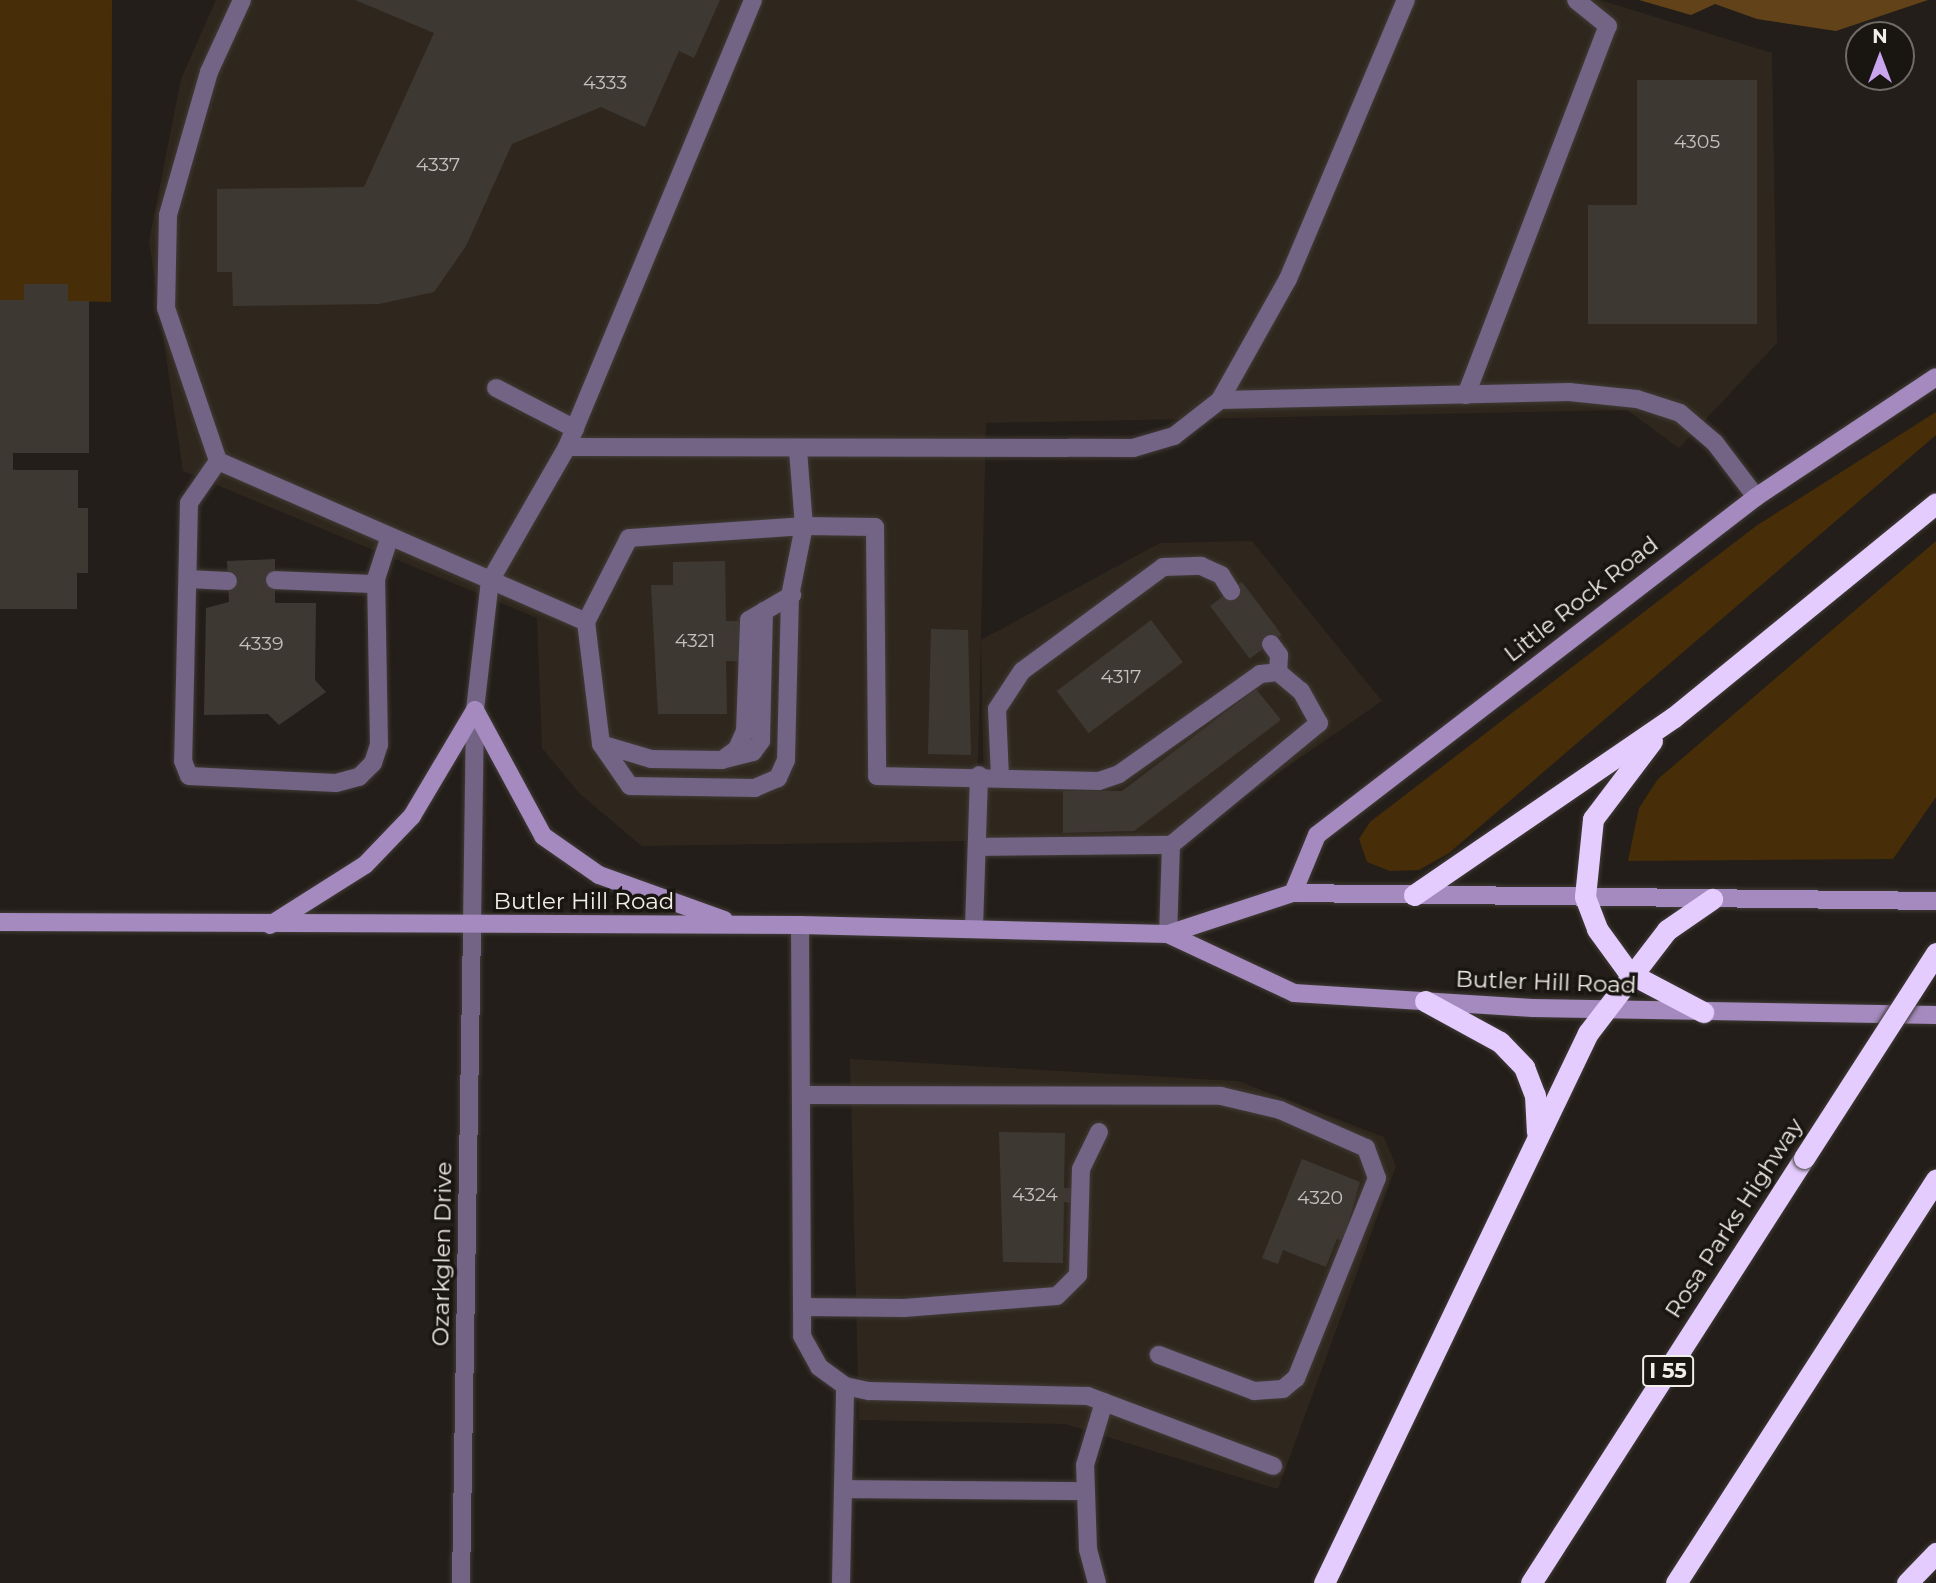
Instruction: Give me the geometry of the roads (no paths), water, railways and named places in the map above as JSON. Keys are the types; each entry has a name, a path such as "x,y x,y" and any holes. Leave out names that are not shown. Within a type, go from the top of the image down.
{"highway":[{"path":"1414,895 1674,717 1936,503"},
{"path":"1674,717 1598,808 1587,842 1585,897 1597,929 1629,973 1703,1012"},
{"path":"1324,1583 1537,1133 1602,1010 1629,973 1667,930 1712,899"},
{"name":"Rosa Parks Highway","path":"1531,1583 1936,953"},
{"path":"1425,1001 1500,1042 1524,1067 1535,1095 1537,1133"},
{"path":"1676,1583 1936,1179"},
{"path":"1908,1583 1936,1552"}],"street":[{"path":"242,0 209,72 168,215 166,308 218,461 389,539 586,622"},
{"path":"490,582 567,447 753,0"},
{"path":"567,447 798,450 1133,448 1174,436 1220,400 1327,196 1406,0"},
{"path":"1466,395 1608,26 1576,0"},
{"name":"Little Rock Road","path":"1293,893 1317,835 1756,497 1936,377"},
{"path":"496,388 575,429"},
{"path":"1220,400 1569,392 1637,399 1679,413 1715,443 1756,497"},
{"path":"798,450 804,526 792,595 786,760 778,778 755,788 630,786 601,744 586,622 629,538 804,526 875,527 877,776 979,775 1099,781 1118,774 1260,674 1278,673 1301,691 1319,723 1171,845 977,847"},
{"path":"218,461 190,503 183,761 188,776 202,780 336,783 359,777 373,763 379,745 376,584 389,539"},
{"path":"1000,777 998,709 1022,671 1163,567 1201,566 1220,575 1231,591"},
{"path":"188,579 228,582"},
{"path":"275,580 376,584"},
{"name":"Ozarkglen Drive","path":"461,1583 475,710 490,582"},
{"path":"601,744 651,759 722,760 745,731 749,620 792,595"},
{"path":"1270,644 1279,656 1278,673"},
{"path":"270,925 365,865 412,816 475,710"},
{"path":"475,710 543,836 599,875 737,925"},
{"path":"974,927 979,775"},
{"path":"1168,934 1171,845"},
{"name":"Butler Hill Road","path":"0,922 472,926 800,925 974,927 1168,934 1293,893 1936,901"},
{"path":"800,925 802,1307 808,1352 845,1386 1088,1396 1273,1466"},
{"name":"Butler Hill Road","path":"1168,934 1294,993 1602,1010 1936,1015"},
{"path":"801,1095 1099,1098 1221,1096 1255,1104 1353,1137 1375,1164 1377,1178 1296,1378 1283,1389 1254,1391 1158,1355"},
{"path":"802,1307 904,1308 959,1299 1037,1300 1068,1288 1078,1275 1081,1168 1099,1132"},
{"path":"841,1583 845,1386"},
{"path":"1097,1583 1088,1549 1085,1465 1104,1402"},
{"path":"843,1489 1086,1491"}]}
